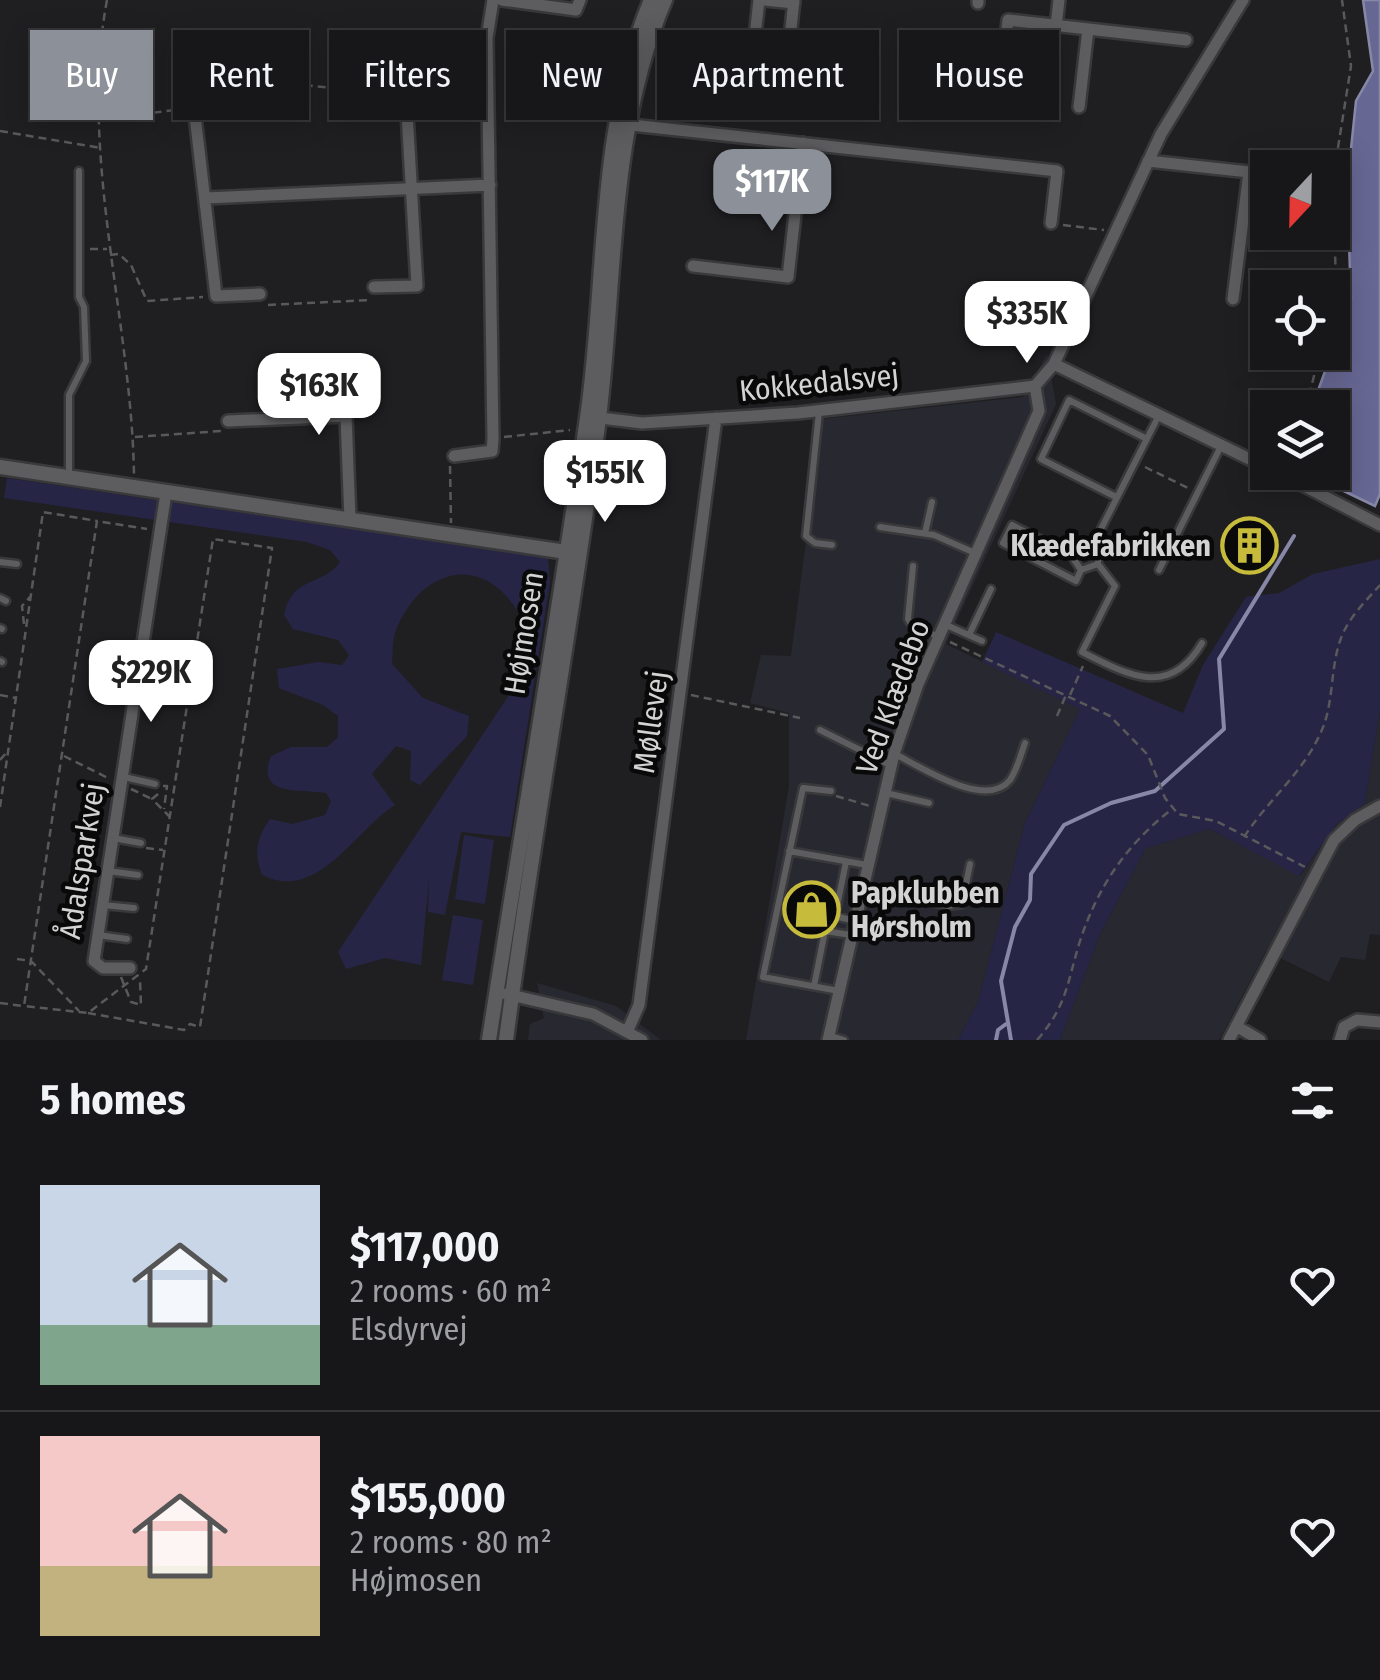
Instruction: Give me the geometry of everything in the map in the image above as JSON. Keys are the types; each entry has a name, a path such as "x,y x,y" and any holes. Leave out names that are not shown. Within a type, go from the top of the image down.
{"street":[{"path":"454,456 492,451 487,38 493,0"},
{"path":"502,0 576,10 580,0"},
{"name":"Højmosen","path":"489,1040 504,994 572,552 591,421 632,55 652,0"},
{"name":"Højmosen","path":"624,124 666,0"},
{"path":"762,0 794,2 786,76 751,72 762,0"},
{"path":"1056,26 1059,0"},
{"path":"1035,386 1054,364 1190,80 1243,0"},
{"path":"1007,30 1008,20 1186,40"},
{"path":"1079,107 1088,29"},
{"path":"196,120 216,296 260,294"},
{"path":"374,288 417,286 408,120"},
{"path":"624,124 1057,171 1050,223"},
{"path":"693,266 788,277 803,142"},
{"path":"1148,161 1249,172 1233,299"},
{"path":"206,198 490,185"},
{"path":"1054,364 1250,459"},
{"name":"Kokkedalsvej","path":"591,421 642,423 819,410 1035,386"},
{"name":"Ved Klædebo","path":"829,1038 892,759 938,636 1039,411 1035,386"},
{"path":"228,422 346,416 350,519"},
{"name":"Møllevej","path":"628,1030 639,1005 716,418"},
{"path":"0,467 572,552"},
{"path":"1313,490 1380,525"},
{"name":"Ådalsparkvej","path":"125,969 104,968 94,961 166,492"},
{"path":"1229,1040 1334,840 1355,820 1380,806"},
{"path":"504,994 558,1003 628,1030 642,1040"},
{"name":"Højmosen","path":"504,994 506,1040"},
{"path":"1342,1034 1357,1020 1380,1022"},
{"path":"1236,1026 1260,1040"}],"lane":[{"path":"69,478 69,395 86,361 79,171"},
{"path":"1116,498 1041,459 1069,400 1147,438"},
{"path":"819,410 806,536 815,543 832,545"},
{"path":"1160,414 1098,535 1098,564 1115,586 1082,652 1139,676 1163,678 1188,667 1202,643"},
{"path":"1160,570 1222,444"},
{"path":"926,533 932,502"},
{"path":"1082,570 1071,555 1012,526 1003,543 1076,581 1082,570 1098,564"},
{"path":"880,527 926,533 976,554"},
{"path":"0,562 17,564"},
{"path":"913,566 908,619 912,626 938,636"},
{"path":"970,636 991,589"},
{"path":"944,624 982,641"},
{"path":"820,730 970,790 994,790 1010,781 1026,743"},
{"path":"122,781 156,784"},
{"path":"831,791 803,788 764,976 839,991"},
{"path":"885,793 929,803"},
{"path":"113,838 142,843"},
{"path":"789,851 868,865"},
{"path":"846,862 835,916 856,921"},
{"path":"864,886 948,906 962,904 970,864"},
{"path":"108,871 138,875"},
{"path":"103,904 134,908"},
{"path":"814,986 825,931 852,935"},
{"path":"98,935 127,939"},
{"path":"829,1038 844,1040"}],"path":[{"path":"104,30 107,0"},
{"path":"1338,150 1351,66 1342,0"},
{"path":"102,120 109,252 133,437 134,487"},
{"path":"0,131 102,148"},
{"path":"1050,223 1116,232"},
{"path":"80,249 119,254 130,264 146,301 216,296"},
{"path":"260,294 262,305 370,300 374,288"},
{"path":"493,438 591,421"},
{"path":"133,437 220,432 228,422"},
{"path":"450,534 448,471 454,456"},
{"path":"1134,462 1198,492"},
{"path":"0,808 43,512 98,521"},
{"path":"1244,838 1310,753 1324,727 1340,641 1350,618 1380,585"},
{"path":"938,636 1123,724 1178,814 1216,821 1316,872"},
{"path":"1057,716 1088,655"},
{"path":"680,693 800,718"},
{"path":"0,695 16,698"},
{"path":"0,760 8,751"},
{"path":"63,756 122,781 152,799 170,818"},
{"path":"152,799 176,780"},
{"path":"156,784 166,786"},
{"path":"164,811 166,786"},
{"path":"831,791 846,802 881,808"},
{"path":"1037,1040 1058,1017 1080,940 1102,890 1135,838 1173,808"},
{"path":"142,843 165,851"},
{"path":"138,875 160,876"},
{"path":"127,939 150,945"},
{"path":"17,959 32,961 80,1012"},
{"path":"125,969 142,985 140,1004 131,1002 122,990 125,969"},
{"path":"0,1003 24,1006"}],"shaded area":[{"path":"1047,354 1056,404 946,644 1080,709 1025,823 978,1002 958,1040 746,1040 789,786 789,713 750,703 761,655 791,656 822,419 1023,397"},
{"path":"7,478 548,558 550,582 510,837 461,832 445,915 428,912 429,878 421,965 385,958 346,969 338,952 529,665 528,633 504,594 488,581 470,575 452,576 435,582 405,611 394,637 392,664 423,698 469,716 467,736 420,785 410,780 411,751 396,746 372,774 395,805 318,872 282,881 262,875 259,867 258,846 265,826 270,819 292,824 325,815 331,801 326,793 274,785 269,779 271,756 291,747 327,747 338,737 338,716 323,705 279,688 277,669 319,662 342,665 349,655 338,640 293,629 284,615 294,593 340,562 330,550 307,542 4,498"},
{"path":"1380,559 1380,709 1365,803 1337,824 1299,876 1210,829 1146,848 1100,934 1060,1040 958,1040 978,1002 1025,823 1080,709 982,662 996,632 1183,713 1203,665 1246,597 1279,593 1313,574"},
{"path":"1380,709 1380,935 1370,934 1365,960 1341,957 1329,982 1266,951 1219,1040 1060,1040 1100,934 1146,848 1210,829 1300,876 1337,824 1365,802"},
{"path":"464,835 494,840 485,904 455,899"},
{"path":"453,915 483,920 473,985 442,980"},
{"path":"537,983 616,1006 661,1040 528,1040 530,1024 544,1018"}],"water":[{"path":"1363,0 1380,0 1380,494 1375,506 1342,490 1350,490 1350,390 1318,390 1325,370 1350,370 1350,158 1356,101 1373,71"}],"waterway":[{"path":"1011,1040 1001,981 1015,927 1030,900 1031,874 1064,825 1111,803 1155,791 1224,729 1219,659 1294,536"},
{"path":"996,1040 998,1030 1006,1024"}],"place":[{"name":"Klædefabrikken","path":"1250,546"},
{"name":"Papklubben Hørsholm","path":"812,910"}]}
